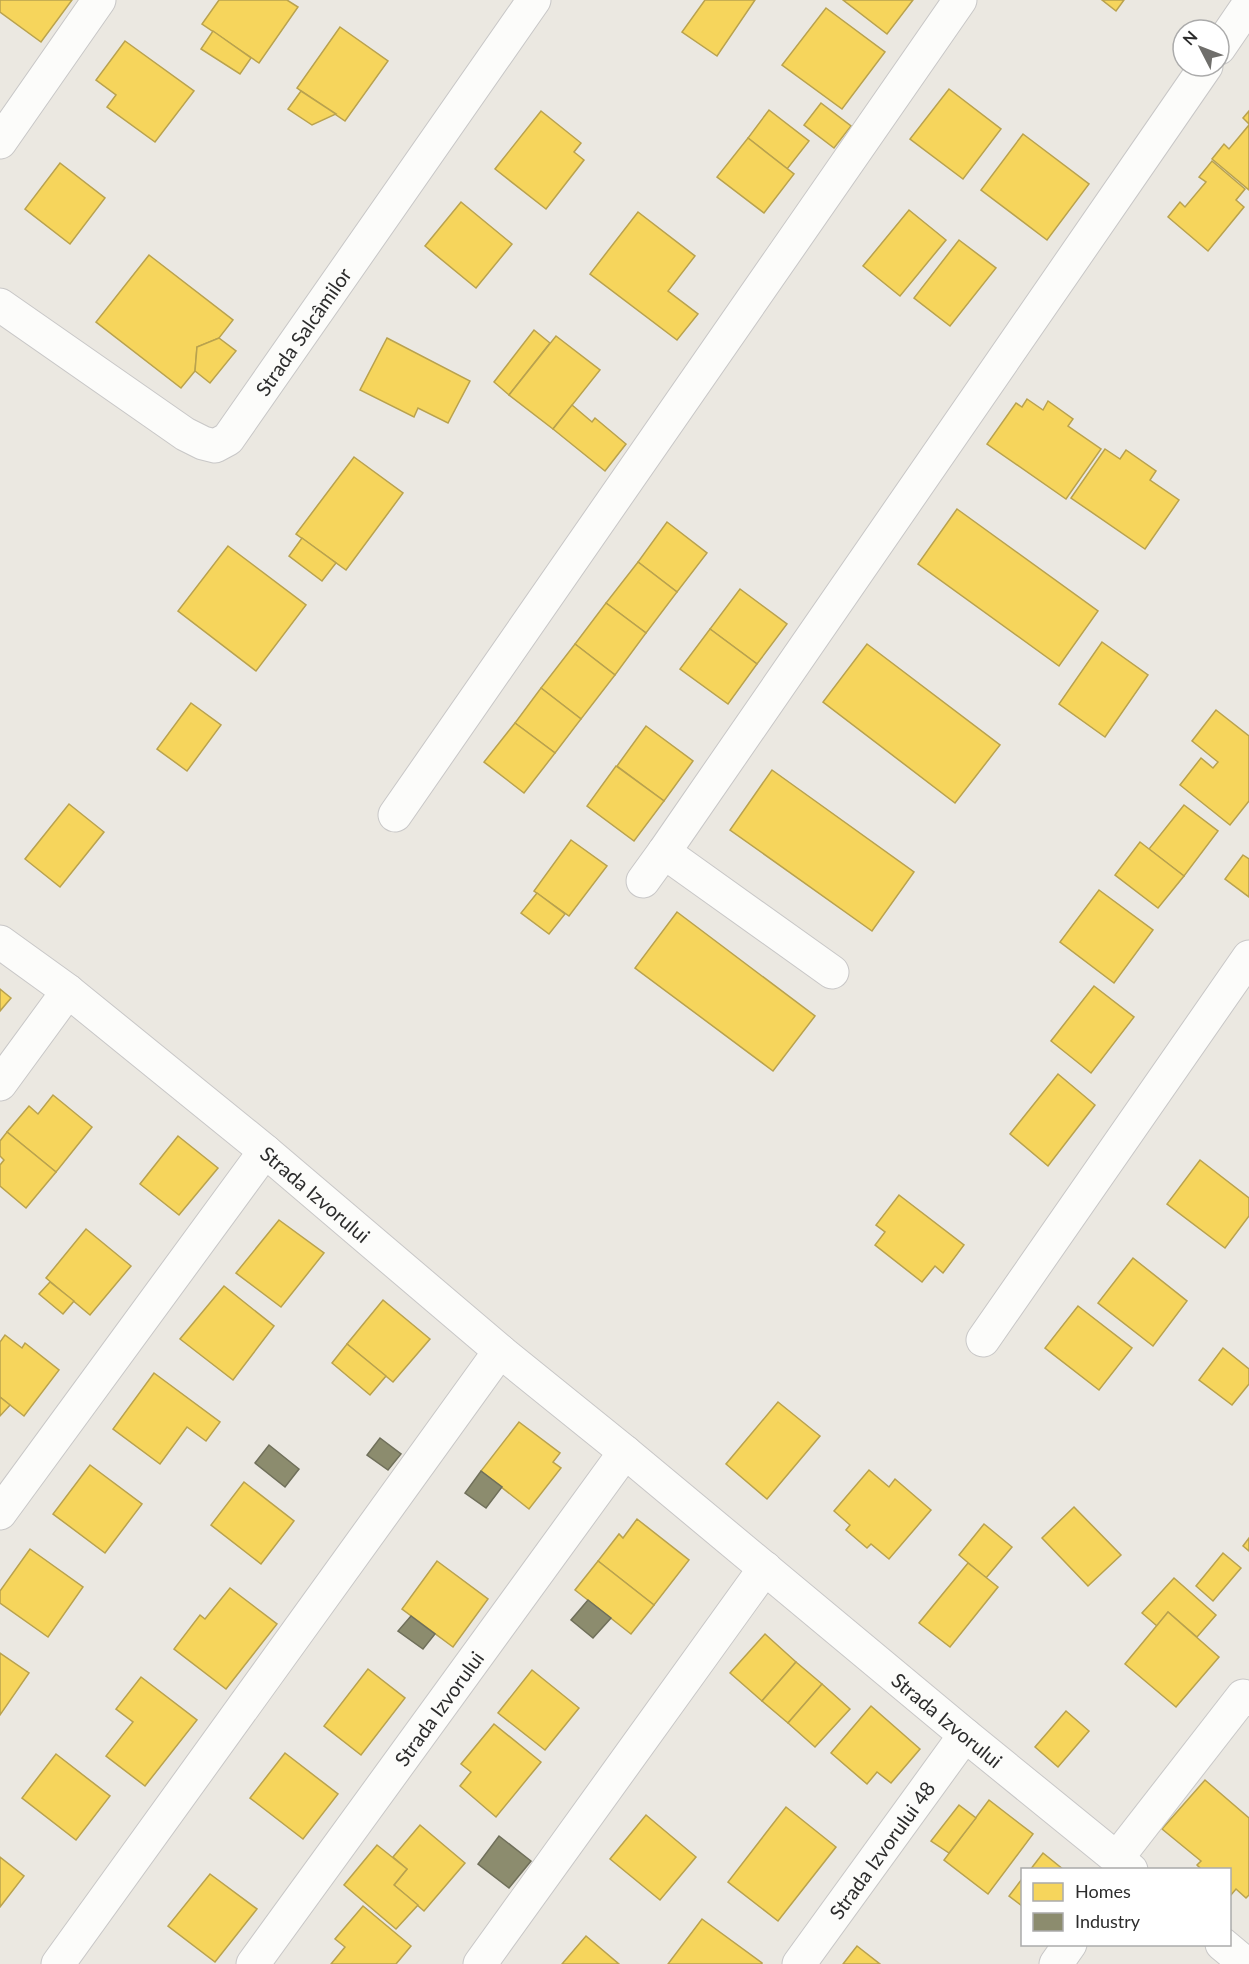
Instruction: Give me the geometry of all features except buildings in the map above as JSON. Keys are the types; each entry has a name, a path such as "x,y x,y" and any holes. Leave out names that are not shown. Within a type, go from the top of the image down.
{"street":[{"path":"0,142 99,0"},
{"name":"Strada Salcâmilor","path":"0,305 185,434 215,446 228,439 534,0"},
{"path":"395,815 960,0"},
{"path":"1231,30 1249,4"},
{"path":"643,881 1198,78"},
{"path":"664,852 832,972"},
{"name":"Strada Izvorului","path":"0,942 68,991 266,1151 500,1351 1124,1866"},
{"path":"982,1340 1249,957"},
{"path":"0,1084 68,991"},
{"path":"0,1513 266,1151"},
{"path":"58,1964 500,1351"},
{"name":"Strada Izvorului","path":"254,1964 625,1452"},
{"path":"480,1964 765,1568"},
{"path":"1124,1866 1243,1696"},
{"name":"Strada Izvorului 48","path":"799,1964 965,1735"},
{"path":"1056,1964 1069,1946"}]}
